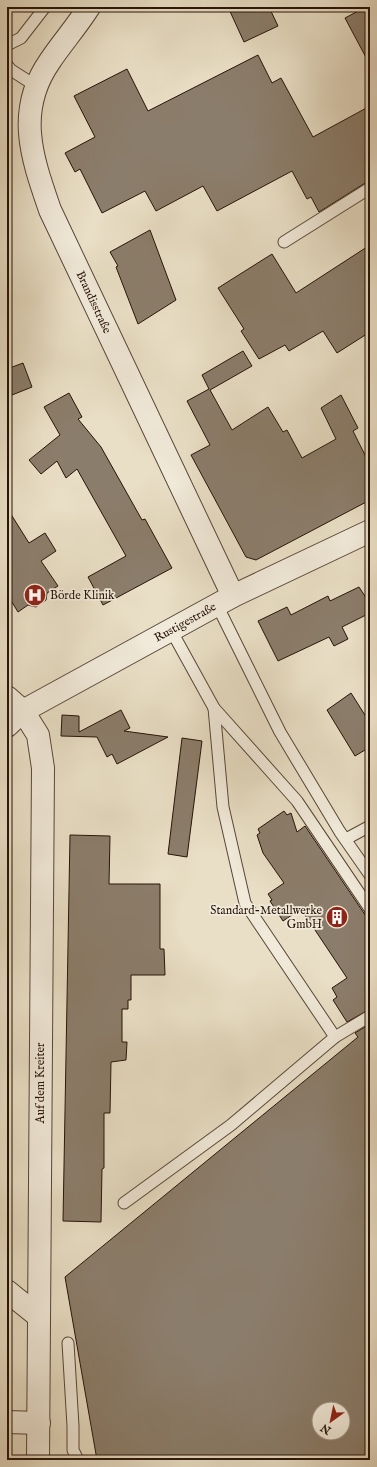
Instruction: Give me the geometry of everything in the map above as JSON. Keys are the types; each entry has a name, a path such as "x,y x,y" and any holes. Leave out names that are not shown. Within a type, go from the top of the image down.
{"street":[{"name":"Brandisstraße","path":"89,7 76,28 49,62 36,86 30,108 30,140 35,168 50,210 225,601"},
{"name":"Rustigestraße","path":"7,726 15,704 171,630 225,601 370,531"},
{"name":"Auf dem Kreiter","path":"15,704 38,735 43,768 38,1460"},
{"path":"7,1291 38,1316"},
{"path":"7,1422 39,1423"}],"lane":[{"path":"7,45 21,38 46,7"},
{"path":"7,65 11,70 36,86"},
{"path":"284,242 370,188"},
{"path":"225,601 280,732 370,875"},
{"path":"171,630 214,708 297,801 370,910"},
{"path":"214,708 223,807 245,903 335,1037"},
{"path":"346,839 370,826"},
{"path":"124,1203 231,1125 335,1037 370,1016"},
{"path":"68,1343 73,1426 72,1450 78,1460"}],"building":[{"path":"228,7 269,7 278,26 244,42"},
{"path":"366,7 370,7 370,65 345,18"},
{"path":"258,55 272,83 281,78 313,137 370,106 370,180 319,212 311,197 307,199 292,171 217,211 203,186 156,211 145,191 102,213 80,169 75,172 65,153 95,137 74,96 127,69 148,111"},
{"path":"150,230 176,300 138,324 116,267 118,266 110,252"},
{"path":"370,245 370,332 337,353 323,331 289,351 285,345 259,359 241,331 244,329 218,288 272,254 296,293"},
{"path":"243,351 252,366 210,390 232,430 268,407 283,432 287,430 302,458 336,439 321,408 341,395 358,428 353,431 370,465 370,500 256,560 246,557 191,455 210,445 187,401 209,389 202,375"},
{"path":"23,363 32,387 7,397 7,369"},
{"path":"69,393 82,417 78,419 101,447 142,520 145,519 172,568 103,605 88,577 126,556 77,469 66,478 57,461 41,474 29,460 60,435 44,407"},
{"path":"7,508 29,543 45,533 56,551 41,561 58,586 47,593 46,600 36,607 28,605 18,612 7,594"},
{"path":"359,587 370,604 370,613 342,627 348,639 334,646 329,637 278,661 258,621 287,607 291,615 328,596 330,601"},
{"path":"351,693 370,723 370,747 355,756 327,710"},
{"path":"121,710 130,728 124,731 168,737 117,764 112,754 107,757 97,737 61,736 62,715 79,716 79,732"},
{"path":"182,738 202,741 187,857 168,854"},
{"name":"Standard-Metallwerke GmbH","path":"284,811 287,815 291,813 297,832 305,826 370,922 370,1009 347,1022 333,1000 337,997 332,988 347,978 301,909 283,921 270,901 272,900 268,894 284,883 263,853 257,835 260,833 258,829"},
{"path":"70,835 110,836 109,884 160,884 160,949 164,949 165,975 131,975 131,1000 128,1000 128,1009 122,1009 122,1042 127,1042 126,1060 111,1062 110,1113 104,1113 104,1168 102,1169 101,1222 63,1221"},
{"path":"370,1024 370,1460 97,1460 65,1277 358,1037 355,1033"}],"place":[{"name":"Börde Klinik","path":"35,595"},
{"name":"Standard-Metallwerke GmbH","path":"337,917"}]}
